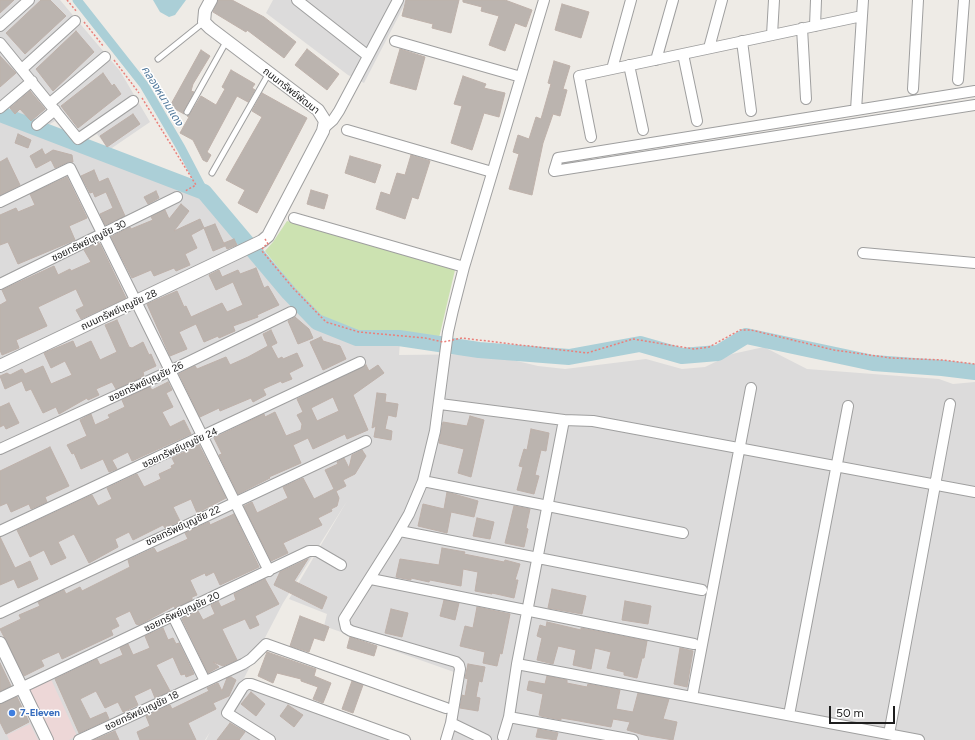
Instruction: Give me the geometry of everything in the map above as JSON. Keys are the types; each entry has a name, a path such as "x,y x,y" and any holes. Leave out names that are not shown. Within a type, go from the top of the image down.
{"street":[{"path":"0,26 29,0"},
{"path":"204,22 205,11 211,0"},
{"path":"325,127 336,116 367,55 398,0"},
{"path":"446,740 451,723 460,669 456,662 392,645 351,631 346,628 344,619 371,579 400,531 423,481 430,458 440,404 448,332 464,267 544,0"},
{"path":"612,69 631,0"},
{"path":"656,60 673,0"},
{"path":"709,48 722,0"},
{"path":"772,35 774,0"},
{"path":"815,26 816,0"},
{"path":"856,110 863,0"},
{"path":"913,89 918,0"},
{"path":"958,80 964,0"},
{"path":"299,1 367,55"},
{"path":"591,137 579,76 862,16"},
{"path":"22,69 75,21"},
{"name":"ถนนทรัพย์พัฒนา","path":"204,22 226,42 318,110 325,121 325,127 264,240"},
{"path":"802,28 806,99"},
{"path":"395,41 521,78"},
{"path":"742,41 751,111"},
{"path":"1,45 78,139 133,101"},
{"path":"684,54 697,120"},
{"path":"37,125 53,107 109,56"},
{"path":"629,65 643,130"},
{"path":"0,108 32,81"},
{"path":"975,91 558,158 554,171 975,105"},
{"path":"347,130 492,172"},
{"path":"0,202 70,168 269,571"},
{"name":"ซอยทรัพย์บุญชัย 30","path":"0,284 177,197"},
{"path":"294,218 464,267"},
{"name":"ถนนทรัพย์บุญชัย 28","path":"0,366 264,240"},
{"path":"863,253 975,263"},
{"name":"ซอยทรัพย์บุญชัย 26","path":"0,449 170,371 291,312"},
{"name":"ซอยทรัพย์บุญชัย 24","path":"0,531 202,438 360,362"},
{"path":"692,697 751,388"},
{"path":"440,404 564,420 593,422 838,465 975,492"},
{"path":"889,734 950,404"},
{"path":"789,715 838,465 848,406"},
{"path":"502,739 509,717 517,664 564,420"},
{"name":"ซอยทรัพย์บุญชัย 22","path":"0,613 366,441"},
{"path":"423,481 683,534"},
{"path":"400,531 702,590"},
{"name":"ซอยทรัพย์บุญชัย 20","path":"0,698 22,686 313,550 341,565"},
{"path":"371,579 694,644"},
{"path":"173,616 204,681"},
{"path":"0,643 47,740"},
{"name":"ซอยทรัพย์บุญชัย 18","path":"79,740 247,661 268,644 446,708"},
{"path":"517,664 919,740"},
{"path":"270,740 227,713 243,687 247,684 251,684 405,740"},
{"path":"509,717 633,740"},
{"path":"451,723 486,740"}],"lane":[{"path":"158,59 204,22"},
{"path":"187,112 226,42"},
{"path":"212,173 269,73"}],"path":[{"path":"67,0 109,56 137,89 196,185 177,197"},
{"path":"264,240 268,244 262,251 293,288 326,322 360,332 425,338 443,342 462,338 587,352 633,339 694,349 709,347 740,330 751,330 834,350 891,358 949,360 975,364"}],"shaded area":[{"path":"0,0 60,0 120,71 150,122 109,150 97,134 75,146 55,121 35,133 216,196 297,303 339,336 400,342 399,355 487,354 538,366 565,369 646,359 682,369 705,367 732,354 764,347 807,369 939,379 953,384 975,382 975,740 442,740 454,672 324,626 327,614 289,599 347,501 283,603 242,682 342,714 413,740 206,740 210,732 205,740 0,740 0,120 23,128 0,116"},
{"path":"273,0 407,0 364,83 348,75 266,13"},
{"path":"50,677 77,736 69,740 53,740 28,687"},
{"path":"30,724 38,740 9,740 7,735"}],"green space":[{"path":"287,221 455,270 439,338 359,332 328,323 304,300 265,251"}],"water":[{"path":"153,0 186,0 175,15 169,17 160,12"}],"building":[{"path":"0,0 14,0 0,13"},
{"path":"41,0 50,0 66,16 25,54 6,33"},
{"path":"218,0 232,0 264,17 296,42 284,58 247,30 246,32 213,12"},
{"path":"406,0 459,0 451,33 432,28 433,24 402,16"},
{"path":"463,0 505,0 532,10 526,27 515,23 505,51 489,45 499,16 481,11 482,7 463,2"},
{"path":"562,4 589,12 581,38 555,30"},
{"path":"76,31 94,52 53,91 36,69"},
{"path":"307,49 339,74 327,90 295,65"},
{"path":"400,49 425,57 416,90 390,83"},
{"path":"201,50 210,56 193,84 191,91 194,92 184,110 184,114 170,106"},
{"path":"0,56 16,73 0,87"},
{"path":"554,61 570,66 563,89 567,90 560,116 553,114 543,143 532,195 509,189 519,154 513,152 518,135 529,139 536,117 541,119 551,84 548,83"},
{"path":"231,70 255,84 252,88 255,90 248,102 237,96 207,152 211,155 207,162 203,160 193,140 180,133 189,117 187,116 190,114 201,96 216,105 225,89 222,87"},
{"path":"103,73 112,86 114,84 121,94 78,128 61,106"},
{"path":"463,76 486,84 484,88 505,93 499,117 484,113 472,150 451,143 462,106 454,104"},
{"path":"30,91 45,109 31,121 20,109 15,114 10,108"},
{"path":"262,93 307,118 257,213 238,203 245,190 226,180 262,117 252,111"},
{"path":"133,114 140,124 107,147 100,136"},
{"path":"18,134 31,140 28,148 15,143"},
{"path":"42,149 45,155 53,150 72,155 73,162 68,162 55,168 51,160 36,168 30,156"},
{"path":"411,155 430,161 418,199 412,197 405,219 376,209 381,192 390,195 397,173 405,175"},
{"path":"350,156 381,165 375,183 345,173"},
{"path":"7,158 20,185 0,195 0,162"},
{"path":"94,170 99,182 108,178 125,216 105,225 100,214 113,208 106,192 95,197 93,192 90,193 81,176"},
{"path":"67,177 87,218 69,226 75,240 18,264 8,242 0,245 0,215 16,208 18,212 35,205 30,194"},
{"path":"311,190 328,195 324,209 307,204"},
{"path":"156,191 159,198 148,204 144,197"},
{"path":"181,204 189,211 174,231 200,219 204,228 191,235 197,248 185,254 190,265 176,271 174,268 154,276 151,270 132,278 111,237 130,227 131,229 153,220 151,217 165,210 169,219"},
{"path":"215,224 225,246 213,251 204,228"},
{"path":"234,239 237,245 227,249 224,243"},
{"path":"98,243 100,244 126,298 81,319 76,310 84,306 76,289 38,307 47,326 16,340 19,348 2,355 0,350 0,305 7,301 2,290 54,266 58,275 91,262 84,250"},
{"path":"256,268 264,288 268,286 279,305 257,315 258,317 233,326 235,331 219,338 218,336 204,342 196,324 179,332 187,349 170,356 147,304 177,291 184,307 186,306 191,317 222,303 227,312 243,305 233,282 216,290 209,275 219,270 222,277 238,270 240,274"},
{"path":"295,317 309,329 313,338 298,344 288,321"},
{"path":"117,320 129,347 132,348 143,342 149,355 151,354 156,366 143,372 144,376 116,389 112,382 96,389 99,395 88,400 87,398 59,414 56,407 43,413 31,389 26,391 22,381 5,389 0,376 7,373 10,375 22,369 25,374 43,366 51,384 72,375 65,361 51,368 44,353 73,341 76,348 91,341 100,360 117,352 105,325"},
{"path":"271,330 277,343 271,346 278,359 282,357 283,359 297,353 303,366 289,373 292,379 282,383 281,381 263,389 266,395 253,402 251,398 220,411 219,408 200,417 179,374 195,366 197,369 226,357 230,365 248,357 268,346 263,334"},
{"path":"321,337 323,341 340,346 346,359 323,370 310,342"},
{"path":"366,365 369,371 378,365 384,373 353,395 368,430 347,439 345,434 313,449 308,438 293,445 301,463 269,477 270,478 238,494 219,455 222,454 214,438 264,414 265,417 275,412 286,436 301,430 302,424 297,415 303,412 297,399","holes":["333,397 339,411 317,421 311,408"]},
{"path":"168,382 172,390 166,393 173,407 162,412 170,427 184,420 191,434 132,461 128,452 112,460 117,469 109,472 103,459 81,469 74,453 72,454 67,445 87,436 80,420 91,414 95,425 110,418 108,415 125,407 122,400 150,387 152,390"},
{"path":"377,393 386,394 385,402 398,404 396,417 388,415 385,429 392,431 391,440 374,437 376,426 372,428"},
{"path":"9,403 19,423 6,429 4,425 0,427 0,407"},
{"path":"470,416 484,420 471,477 458,473 464,449 439,443 443,422 467,426"},
{"path":"531,429 549,433 546,451 541,450 535,475 539,476 534,494 517,490 523,467 519,466 524,449 527,450"},
{"path":"199,445 226,498 197,513 191,499 173,507 180,521 165,528 163,525 133,540 129,532 115,539 118,547 89,563 74,534 58,542 66,558 51,565 44,550 30,557 17,530 92,495 98,506 112,499 107,488 137,474 144,487 161,479 159,474 172,468 171,466 175,464 172,458"},
{"path":"50,447 69,486 45,497 47,502 31,509 29,504 11,512 7,503 0,506 0,471"},
{"path":"362,450 366,456 355,474 343,480 346,486 336,491 339,498 337,506 331,509 332,511 318,518 322,525 283,543 288,553 271,561 244,506 252,502 257,513 288,498 283,487 303,478 314,499 334,489 325,470 338,464 337,462 344,458 349,468 352,455"},
{"path":"447,492 478,501 474,517 451,512 447,533 418,526 423,504 444,509"},
{"path":"514,506 530,509 524,547 505,543"},
{"path":"234,514 259,567 220,585 214,572 206,576 205,573 190,580 197,595 192,597 192,600 175,608 174,606 139,625 136,624 130,611 115,618 119,626 111,630 113,635 62,659 59,652 41,660 44,666 24,676 0,629 21,619 19,615 40,606 38,602 64,590 66,594 80,587 82,591 130,567 128,560 154,548 157,553 188,539 185,533 209,522 210,525"},
{"path":"477,518 494,522 490,539 473,536"},
{"path":"0,537 15,568 30,561 38,579 18,588 14,579 0,585"},
{"path":"442,548 465,552 464,554 504,562 505,560 520,564 515,580 518,580 514,598 475,591 478,572 463,569 461,586 430,580 429,582 411,578 411,580 396,577 400,559 439,565"},
{"path":"308,559 294,581 327,597 322,609 274,585 280,572"},
{"path":"265,579 279,604 255,616 259,625 250,629 245,619 222,629 237,660 223,666 213,662 219,667 208,673 182,619 198,611 203,620 215,614 211,605 218,601 221,607 236,600 234,594"},
{"path":"552,589 586,596 582,614 548,608"},
{"path":"444,600 459,603 455,620 440,616"},
{"path":"625,601 651,606 648,624 622,620"},
{"path":"477,607 510,614 502,654 500,653 497,666 483,663 485,652 460,646 465,626 473,628"},
{"path":"391,609 408,613 402,637 385,633"},
{"path":"300,616 329,627 324,641 314,638 309,652 290,646"},
{"path":"547,622 581,630 581,628 647,641 644,658 642,658 637,678 624,675 624,672 607,668 611,652 595,648 591,669 573,665 576,650 558,646 553,664 537,660 542,638 537,636 540,625 546,627"},
{"path":"163,628 168,640 173,638 176,644 179,643 194,674 186,677 185,674 181,675 173,657 156,665 170,691 155,698 151,688 134,696 138,705 123,712 118,702 105,708 96,691 80,699 90,719 106,712 109,719 79,733 55,679 97,659 100,665 123,655 120,648 128,644 133,655 150,648 145,636"},
{"path":"350,637 377,646 374,656 347,648"},
{"path":"680,648 693,651 687,687 674,684"},
{"path":"267,652 316,669 314,676 331,683 323,703 313,699 318,687 301,681 301,679 277,673 273,683 258,676"},
{"path":"0,663 11,686 0,691"},
{"path":"468,664 485,667 482,682 479,681 476,697 480,698 478,711 460,708 462,695 465,696 468,679 465,678"},
{"path":"547,676 567,680 567,683 587,687 588,684 620,690 616,709 633,712 638,693 669,699 663,719 677,722 673,740 644,735 627,730 630,722 613,719 611,727 561,718 561,720 539,715 543,694 527,690 529,681 545,684"},
{"path":"231,677 236,680 229,696 213,703 216,709 188,723 196,740 140,740 137,732 150,726 146,716 170,705 172,709 209,691 207,688 218,683 222,691 227,678"},
{"path":"352,681 363,685 353,713 342,709"},
{"path":"251,692 265,704 256,716 241,704"},
{"name":"7-Eleven","path":"17,697 29,722 6,734 0,722 0,704"},
{"path":"288,705 303,715 294,727 280,716"},
{"path":"230,723 245,732 239,740 217,740"},
{"path":"538,729 558,733 556,740 536,737"},
{"path":"115,731 119,740 94,740"}],"waterway":[{"name":"คลองหนามแดง","path":"77,0 144,85 181,148 204,192"},
{"path":"0,114 204,192 289,293 317,322 357,338 399,338 479,350 569,357 640,344 682,356 718,353 746,336 873,363 975,372"}],"place":[{"name":"7-Eleven","path":"12,713"}]}
